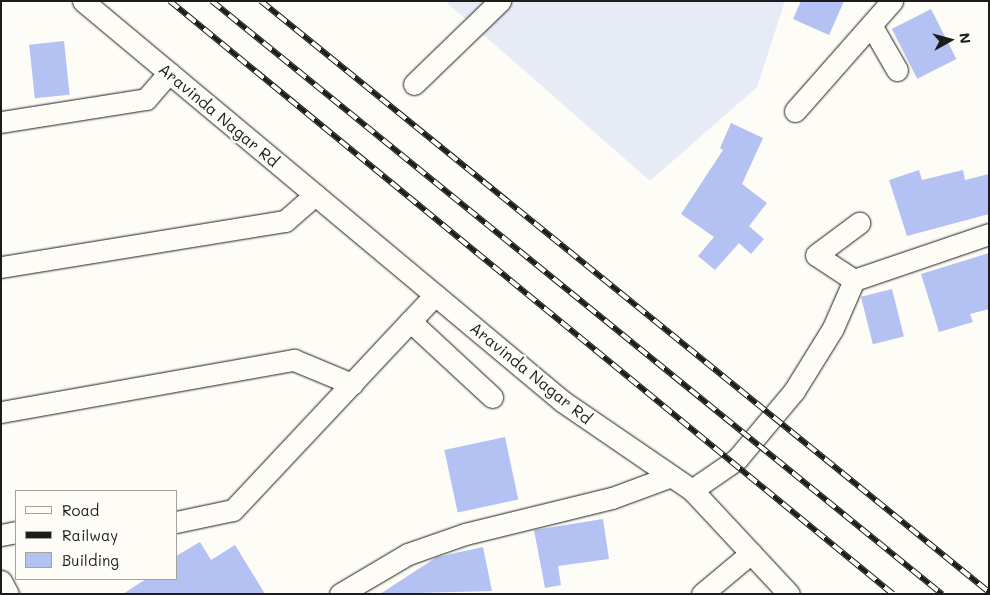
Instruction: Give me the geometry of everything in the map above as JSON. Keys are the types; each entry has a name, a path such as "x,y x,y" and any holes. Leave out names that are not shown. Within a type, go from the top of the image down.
{"street":[{"name":"Aravinda Nagar Rd","path":"83,1 562,401 692,490 789,594"},
{"path":"414,84 500,1"},
{"path":"795,110 892,1"},
{"path":"871,25 897,70"},
{"path":"1,122 146,99 169,72"},
{"path":"1,267 285,221 315,194"},
{"path":"854,280 816,255 859,223"},
{"path":"692,490 737,459 794,390 834,328 854,280 989,234"},
{"path":"178,522 233,510 435,295"},
{"path":"410,321 492,396"},
{"path":"1,412 294,360 352,384"},
{"path":"340,594 408,554 465,534 612,498 671,476"},
{"path":"1,535 15,532"},
{"path":"702,594 751,553"},
{"path":"1,581 8,594"}],"shaded area":[{"path":"445,1 785,1 757,87 650,181"}],"building":[{"path":"801,1 844,1 829,35 793,19"},
{"path":"931,9 956,59 917,79 892,29"},
{"path":"64,41 70,95 35,98 29,45"},
{"path":"731,123 763,138 742,184 767,203 749,226 764,239 751,254 739,243 715,270 698,256 714,237 681,214 723,150 720,148"},
{"path":"919,170 922,180 963,170 965,180 989,174 989,214 907,236 889,180"},
{"path":"989,253 989,309 970,314 973,322 939,332 921,274"},
{"path":"892,289 904,337 873,344 861,297"},
{"path":"505,437 518,500 458,512 444,450"},
{"path":"603,519 609,559 558,566 561,585 545,588 534,530"},
{"path":"200,542 211,560 235,545 265,594 123,594 144,580 178,580 178,555"},
{"path":"483,547 492,591 380,594 437,557"}],"railway":[{"path":"170,1 893,594"},
{"path":"212,1 942,594"},
{"path":"261,1 989,592"}]}
